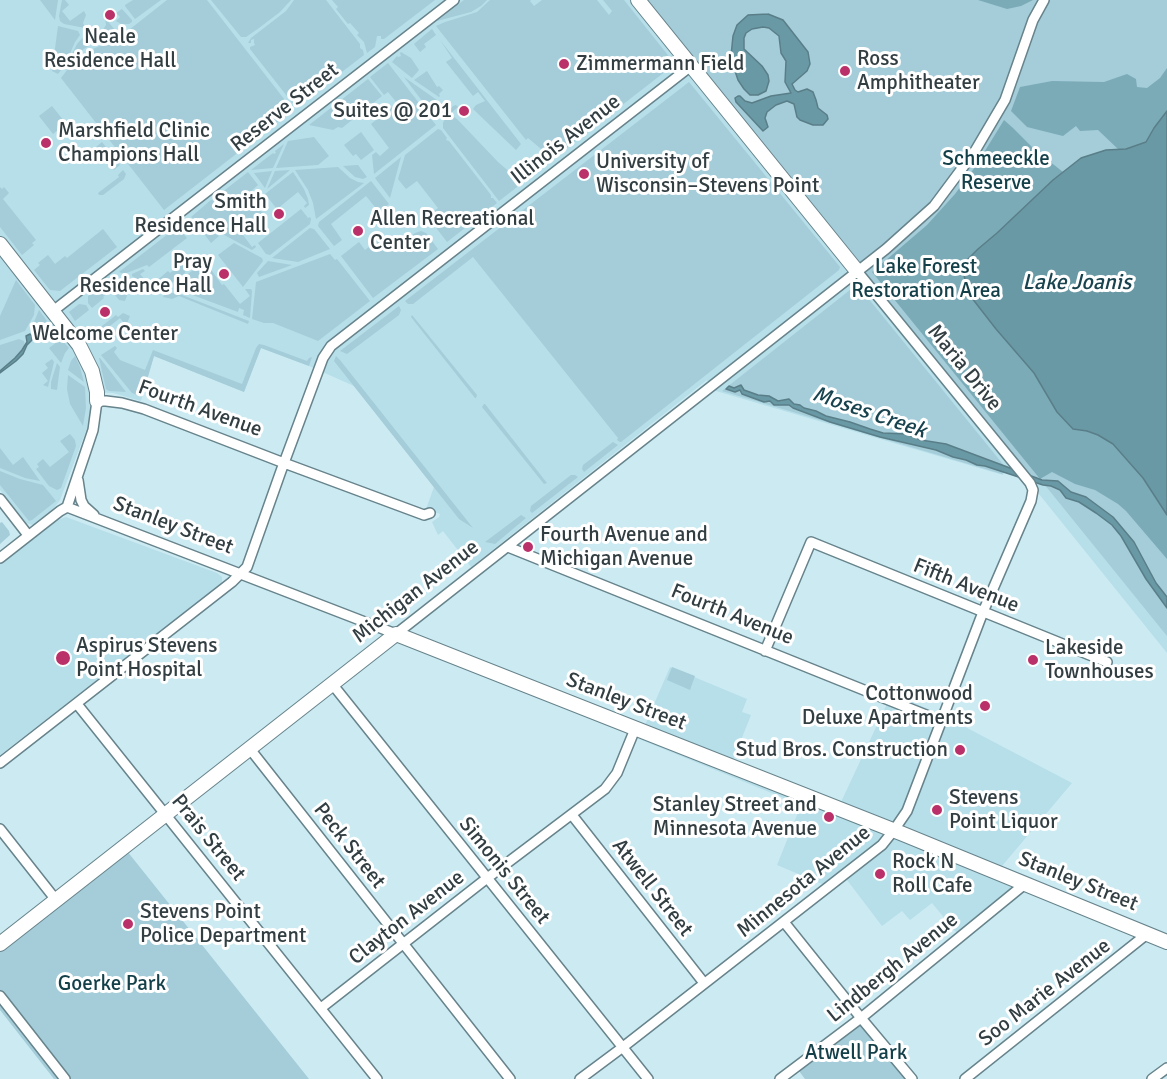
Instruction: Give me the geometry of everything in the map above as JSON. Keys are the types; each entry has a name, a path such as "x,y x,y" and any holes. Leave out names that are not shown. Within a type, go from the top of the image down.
{"street":[{"name":"Reserve Street","path":"53,311 454,0"},
{"name":"Maria Drive","path":"638,0 1030,483"},
{"name":"Michigan Avenue","path":"0,944 886,249 934,206 975,152 1005,100 1033,20 1044,0"},
{"name":"Illinois Avenue","path":"0,763 232,582 247,567 323,358 331,346 691,66"},
{"path":"0,244 77,342 86,357 94,381 97,401 93,430 67,507 0,558"},
{"name":"Fourth Avenue","path":"97,401 122,403 144,409 424,515 430,513"},
{"path":"79,471 79,493 84,506 108,523"},
{"name":"Minnesota Avenue","path":"580,1079 882,845 894,830 906,811 984,612 1031,501 1033,490 1030,483"},
{"path":"0,499 28,536"},
{"name":"Stanley Street","path":"67,507 894,830 1167,942"},
{"name":"Fifth Avenue","path":"765,651 811,542 1107,662"},
{"name":"Fourth Avenue","path":"508,547 941,721"},
{"name":"Simonis Street","path":"333,685 648,1079"},
{"name":"Prais Street","path":"77,704 377,1079"},
{"name":"Clayton Avenue","path":"321,1008 612,782 635,729"},
{"name":"Peck Street","path":"250,749 510,1079"},
{"name":"Atwell Street","path":"572,815 705,983"},
{"path":"0,829 56,900"},
{"name":"Lindbergh Avenue","path":"780,1079 861,1018 1026,883"},
{"path":"784,922 912,1079"},
{"name":"Soo Marie Avenue","path":"965,1079 1147,934"},
{"path":"0,996 65,1079"},
{"path":"1152,1079 1167,1068"}],"shaded area":[{"name":"University of Wisconsin–Stevens Point","path":"0,0 1167,0 1167,653 1039,494 1034,478 1016,456 1003,475 716,391 707,380 471,567 443,531 438,535 432,522 440,514 426,509 434,487 354,386 261,348 244,392 154,356 141,401 113,393 90,392 87,428 60,500 53,509 33,525 26,523 0,490"},
{"name":"Aspirus Stevens Point Hospital","path":"66,517 217,573 222,577 222,582 0,755 0,564 58,520"},
{"path":"670,667 747,699 742,712 751,715 733,760 841,802 892,693 948,718 1072,783 1002,866 1033,878 960,937 932,903 910,920 902,911 882,926 847,880 834,889 777,865 801,805 639,739"}],"green space":[{"path":"40,0 58,0 55,20"},
{"path":"62,0 69,5 62,11 70,21 84,11 85,28 64,24 60,21"},
{"path":"133,0 161,0 135,19 125,6"},
{"path":"167,0 207,0 288,104 290,110 164,210 61,78 70,66 86,52 120,37"},
{"path":"211,0 291,0 259,28 246,37 241,37"},
{"path":"294,0 326,0 360,44 364,55 304,101 301,101 300,95 294,95 294,105 250,49 255,45 254,39 248,43 251,38 286,11"},
{"path":"332,0 435,0 384,39 377,36 375,47 367,53 364,42 357,35 359,33 350,23 348,24"},
{"path":"464,0 487,0 471,12 437,21"},
{"name":"Zimmermann Field","path":"490,0 531,0 534,6 542,0 597,0 609,15 612,11 603,0 624,0 675,64 550,161 540,148 528,138 526,140 436,26 477,12"},
{"name":"Schmeeckle Reserve","path":"638,0 1167,0 1167,636 1040,479 1030,483"},
{"path":"978,0 1033,0 1007,9"},
{"path":"122,9 132,20 129,24 116,21 120,17 116,13"},
{"path":"105,18 115,30 117,31 120,26 124,27 123,30 112,36 103,36 101,33 106,25"},
{"path":"58,26 78,31 80,35 58,74 52,71"},
{"path":"432,29 436,35 424,44 426,47 420,52 414,44"},
{"path":"88,32 101,41 90,45 72,57 77,44"},
{"path":"440,40 521,144 516,150 473,109 485,101 478,92 473,96 446,62 452,58"},
{"path":"401,52 411,58 419,70 412,78 392,62 397,56 401,56"},
{"path":"388,63 436,125 374,174 372,155 376,152 380,156 389,148 371,124 397,103 388,92 384,95 370,77"},
{"path":"1167,68 1167,111 1147,142 1126,149 1118,149 1098,130 1080,131 1076,126 1063,136 1027,127 1011,111 1020,87 1052,81 1104,82 1127,74 1136,79 1137,87 1147,88 1160,78"},
{"path":"427,71 437,87 443,90 439,97 414,80"},
{"path":"404,77 444,105 446,109 438,119 435,118"},
{"path":"368,79 382,96 342,128 338,127 333,130 309,125"},
{"path":"689,82 840,267 620,442 473,257 413,304 405,301"},
{"path":"456,105 458,107 451,115 512,174 510,177 515,182 521,177 525,181 499,201 443,128 447,114"},
{"path":"52,106 68,126 53,134 39,116"},
{"name":"Lake Forest Restoration Area","path":"1004,120 1034,149 1063,172 978,249 996,329 1034,373 1057,412 1073,429 1098,435 1113,444 1143,478 1167,515 1167,559 1118,504 1095,490 1075,484 1052,472 1040,479 872,272 927,225 955,194"},
{"path":"438,129 497,203 447,242 427,216 438,208 417,181 406,189 398,179 405,155"},
{"path":"361,132 374,150 361,160 356,154 353,156 344,145"},
{"path":"314,137 329,156 318,165 276,168 288,141"},
{"path":"102,142 120,165 114,170 96,147"},
{"path":"284,144 273,168 251,170 276,153 275,151"},
{"path":"534,155 544,166 527,180 518,171"},
{"path":"401,157 390,198 375,178"},
{"path":"358,165 367,177 363,179 355,177 343,166"},
{"path":"338,167 350,178 364,183 316,219 308,190 295,170"},
{"path":"123,170 126,174 124,179 103,195 99,195 98,193 119,177 118,175"},
{"path":"290,170 267,189 275,171"},
{"path":"272,171 265,188 254,173"},
{"path":"248,172 258,185 248,194 253,201 216,197"},
{"path":"293,172 304,189 309,205 305,208 307,203 298,192 277,209 265,194"},
{"path":"371,181 389,204 379,212 366,196 331,224 342,240 334,246 318,226 319,222"},
{"path":"0,187 2,189 4,187 9,193 3,199 36,240 32,243 34,245 22,255 0,227"},
{"path":"211,200 251,205 255,210 260,210 266,217 243,235 252,247 255,245 256,247 252,250 191,217"},
{"path":"301,209 308,218 310,217 310,224 270,255 266,254 258,243"},
{"path":"195,222 219,236 211,243"},
{"path":"177,227 187,238 149,267 147,265 124,274 119,272"},
{"path":"310,228 314,229 330,249 298,262 272,258"},
{"path":"103,229 117,247 60,291 50,290 34,270 40,265 38,263 48,255 55,264 65,256 67,258"},
{"path":"421,231 426,233 438,249 373,298 341,256 359,242 365,250 384,235 395,248"},
{"path":"234,243 262,258 263,261 243,287 218,255"},
{"path":"330,254 335,260 337,259 370,301 318,341 273,323 252,319 256,282"},
{"path":"187,258 185,273 165,288 157,289 150,286"},
{"path":"205,261 222,285 224,284 240,304 250,296 245,289 251,289 250,318 243,315 244,310 239,308 238,312 175,287 176,283"},
{"path":"268,261 292,265 259,277 257,273"},
{"path":"143,269 145,271 140,274 150,286 132,274"},
{"path":"16,280 35,305 34,315 25,331 0,340 0,316"},
{"path":"106,283 128,293 125,301 119,300 111,290 92,308 88,303 88,296"},
{"path":"855,286 859,287 1006,468 1002,474 722,391"},
{"path":"165,293 177,293 249,321 248,324 179,296 172,299 163,297"},
{"path":"79,304 86,305 89,310 75,321 69,312"},
{"path":"399,306 401,310 399,315 347,354 340,351"},
{"path":"39,310 47,321 33,329 32,327"},
{"path":"123,313 130,316 126,326 120,318 91,341 88,337 116,315 118,317"},
{"path":"412,315 477,395 476,398 411,317"},
{"path":"19,339 24,341 23,350 0,371 0,345"},
{"path":"61,339 69,348 61,363 49,348"},
{"path":"259,344 307,361 312,357 309,366 261,348 244,392 154,356 142,397 132,393 101,355 115,346 117,348 114,352 120,360 145,370 153,350 242,384"},
{"path":"75,356 80,367 84,382 68,370"},
{"path":"336,356 473,528 459,519 334,361"},
{"path":"100,358 126,392 106,389"},
{"path":"52,359 54,362 48,387 43,385 48,381 42,373 48,368 45,364"},
{"path":"57,363 60,367 57,390 51,389 51,382"},
{"path":"68,375 85,387 86,408 83,426 70,404 67,389"},
{"path":"484,404 547,483 544,484 482,407"},
{"path":"70,434 76,446 61,488 57,490 49,486 36,469 39,467 37,464 43,459 50,467 69,452 60,441"},
{"path":"613,442 618,445 584,472 583,465"},
{"path":"0,448 13,465 23,457 40,481 0,468"},
{"path":"0,471 43,485 56,501 29,521 0,485"},
{"path":"571,475 578,477 532,513 530,511 531,506"},
{"path":"521,515 526,518 495,544 485,542"},
{"path":"2,522 10,535 0,544 0,523"},
{"path":"672,667 695,676 690,690 667,680"},
{"name":"Goerke Park","path":"127,851 309,1079 54,1079 0,1010 0,951"},
{"name":"Atwell Park","path":"861,1018 912,1079 805,1079 796,1067"}],"water":[{"path":"768,14 783,20 808,52 810,64 807,71 792,84 798,92 807,89 813,92 818,108 827,115 828,119 823,125 813,125 800,120 794,104 787,101 767,112 765,118 768,127 763,131 736,102 735,98 738,96 752,103 771,96 791,93 785,82 786,61 781,53 779,36 769,28 752,29 746,33 744,38 744,49 768,75 766,91 758,95 750,95 738,80 735,71 731,56 733,36 737,25 748,15"},
{"name":"Lake Joanis","path":"1167,111 1167,515 1143,478 1113,444 1098,435 1073,429 1057,412 1034,373 968,293 964,275 965,262 1053,180 1081,158 1106,150 1126,149 1146,142"},
{"path":"30,334 32,340 23,354 0,373 22,350 27,342 26,336"},
{"path":"741,385 744,390 769,396 778,401 789,399 794,404 826,416 883,433 907,434 921,440 946,444 1042,480 1058,481 1071,492 1086,497 1113,517 1134,542 1156,583 1167,597 1167,608 1112,525 1079,502 1066,498 1060,490 936,450 830,422 789,405 764,402 742,394 740,390 735,392 726,389 729,386 734,388"}],"place":[{"name":"Neale Residence Hall","path":"110,15"},
{"name":"Zimmermann Field","path":"564,64"},
{"name":"Ross Amphitheater","path":"845,71"},
{"name":"Suites @ 201","path":"464,111"},
{"name":"Marshfield Clinic Champions Hall","path":"46,143"},
{"name":"University of Wisconsin–Stevens Point","path":"584,174"},
{"name":"Smith Residence Hall","path":"279,214"},
{"name":"Allen Recreational Center","path":"358,231"},
{"name":"Pray Residence Hall","path":"224,274"},
{"name":"Welcome Center","path":"105,312"},
{"name":"Fourth Avenue and Michigan Avenue","path":"528,547"},
{"name":"Aspirus Stevens Point Hospital","path":"63,658"},
{"name":"Lakeside Townhouses","path":"1033,660"},
{"name":"Cottonwood Deluxe Apartments","path":"985,706"},
{"name":"Stud Bros. Construction","path":"960,750"},
{"name":"Stevens Point Liquor","path":"937,810"},
{"name":"Stanley Street and Minnesota Avenue","path":"829,817"},
{"name":"Rock N Roll Cafe","path":"880,874"},
{"name":"Stevens Point Police Department","path":"128,924"}],"water label":[{"name":"Moses Creek","path":"869,413"}]}
